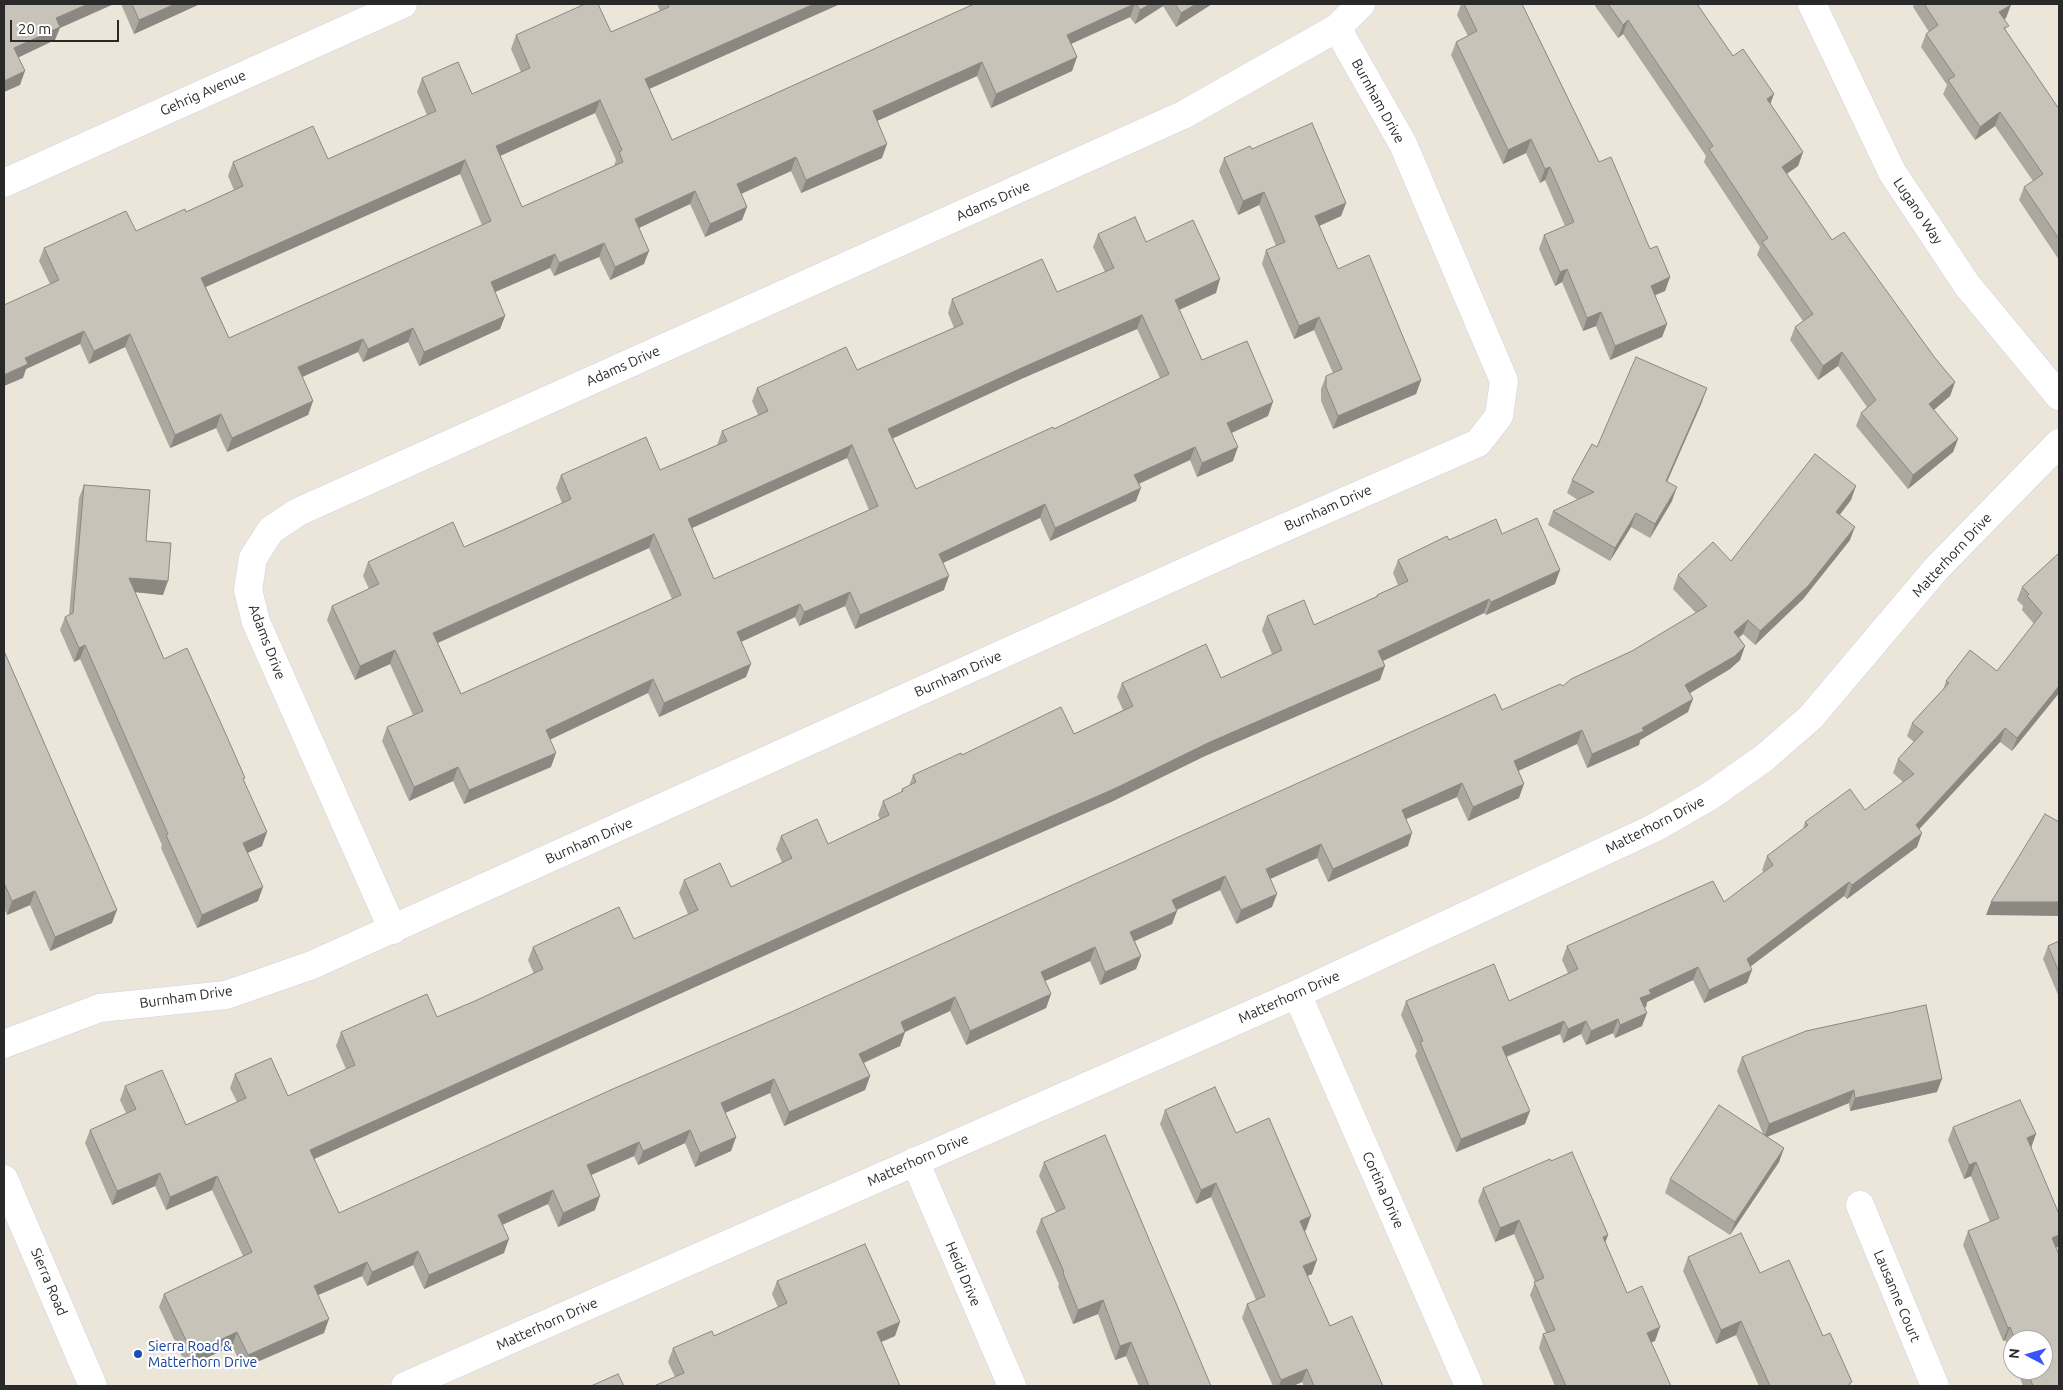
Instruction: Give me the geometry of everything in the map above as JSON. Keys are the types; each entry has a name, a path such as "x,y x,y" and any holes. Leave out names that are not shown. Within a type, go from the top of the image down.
{"street":[{"name":"Gehrig Avenue","path":"4,183 403,4"},
{"name":"Adams Drive","path":"393,930 256,622 248,590 254,558 271,530 298,512 1183,116 1337,28 1361,4"},
{"name":"Lugano Way","path":"1812,4 1892,172 1967,285 2059,396"},
{"name":"Burnham Drive","path":"4,1044 100,1008 226,995 312,965 1231,551 1478,442 1499,416 1504,381 1403,144 1337,28"},
{"name":"Matterhorn Drive","path":"405,1386 1297,994 1654,828 1710,796 1764,758 1811,717 1936,569 2059,443"},
{"name":"Cortina Drive","path":"1297,994 1469,1386"},
{"name":"Heidi Drive","path":"915,1161 1012,1386"},
{"name":"Sierra Road","path":"4,1179 93,1386"},
{"name":"Lausanne Court","path":"1860,1205 1935,1386"}],"building":[{"path":"4,4 88,4 56,18 60,27 14,48 25,71 4,81"},
{"path":"132,4 175,4 139,20"},
{"path":"585,4 598,4 611,32 669,7 668,4 814,4 645,79 672,140 974,4 1134,4 1067,35 1077,57 996,94 982,62 873,111 887,144 806,180 796,157 737,184 747,207 710,224 695,191 635,219 649,251 615,267 604,243 559,263 555,254 491,282 505,316 424,352 413,328 368,349 363,339 298,367 313,401 232,438 221,414 175,435 130,334 94,351 84,331 25,358 28,364 4,375 4,305 59,280 44,248 126,211 136,231 185,209 186,212 243,186 233,162 313,126 328,159 436,111 422,78 458,62 472,94 530,68 516,35","holes":["600,100 622,150 619,152 623,162 522,207 496,146","465,160 491,221 229,338 201,278"]},
{"path":"1136,4 1150,4 1140,10"},
{"path":"1175,4 1196,4 1181,13"},
{"path":"1464,4 1522,4 1599,162 1611,157 1650,249 1657,246 1670,277 1651,286 1667,324 1615,346 1601,312 1587,318 1567,269 1560,272 1544,235 1574,222 1550,167 1545,169 1531,139 1508,150 1456,42 1477,31"},
{"path":"1608,4 1697,4 1733,56 1743,49 1774,94 1767,99 1803,152 1782,167 1832,240 1844,232 1935,358 1955,382 1929,404 1958,439 1913,475 1861,413 1876,400 1842,352 1823,366 1795,327 1813,314 1762,242 1768,238 1709,149 1713,146 1628,20 1623,25"},
{"path":"1924,4 2011,5 1999,12 2009,26 2004,28 2059,109 2059,239 2024,187 2043,174 2000,112 1980,127 1948,80 1955,76 1926,34 1938,25"},
{"path":"1312,123 1346,203 1315,216 1338,269 1369,255 1421,380 1338,416 1326,387 1326,376 1342,369 1319,317 1299,326 1266,250 1285,242 1264,192 1243,201 1224,158 1250,146 1252,149"},
{"path":"1135,217 1146,242 1193,220 1220,279 1175,300 1202,360 1247,341 1273,402 1227,423 1238,447 1202,463 1195,447 1134,475 1141,488 1055,528 1045,504 939,554 949,576 860,615 850,592 804,612 800,604 737,632 751,664 664,703 653,679 546,730 556,753 469,790 458,767 414,787 387,727 423,711 395,650 360,666 332,606 379,584 368,562 453,522 464,547 510,527 571,499 561,475 646,437 660,470 727,441 722,431 768,411 757,388 846,347 857,370 963,324 952,299 1042,259 1057,292 1114,268 1098,234","holes":["1142,315 1169,374 1054,429 1053,427 916,489 888,429","852,445 878,506 714,579 688,519","654,534 681,595 461,694 433,633"]},
{"path":"1636,357 1707,388 1666,481 1677,487 1655,524 1636,513 1615,548 1553,511 1594,492 1572,480 1592,444 1597,447"},
{"path":"1815,454 1856,486 1836,512 1855,527 1808,586 1760,631 1748,620 1734,632 1745,646 1735,656 1685,685 1693,699 1642,728 1644,731 1592,754 1582,730 1514,761 1524,784 1473,807 1462,783 1402,810 1412,833 1333,869 1321,844 1266,869 1277,894 1241,910 1225,876 1172,900 1177,911 1130,932 1141,956 1105,972 1095,947 1041,972 1051,994 970,1031 955,997 901,1022 905,1032 859,1054 870,1076 789,1112 774,1079 721,1103 736,1137 700,1153 690,1130 643,1151 639,1142 587,1165 600,1196 563,1213 553,1190 498,1215 509,1239 429,1275 418,1251 372,1272 367,1262 314,1286 329,1319 248,1355 237,1332 192,1353 164,1294 252,1252 217,1176 170,1197 160,1173 117,1191 90,1130 136,1109 125,1086 162,1070 186,1125 246,1098 235,1074 271,1058 288,1096 355,1065 341,1032 427,994 437,1017 475,1001 543,969 533,947 619,907 634,939 698,910 684,880 720,863 731,887 792,858 781,836 817,819 828,844 889,815 883,801 916,782 913,775 961,753 962,755 1061,707 1074,734 1133,706 1122,683 1206,644 1221,678 1282,650 1267,616 1304,600 1314,625 1408,581 1398,560 1447,536 1449,540 1496,519 1502,534 1537,518 1560,570 1491,602 1489,599 1378,651 1385,666 1210,742 1116,788 917,875 310,1150 339,1213 615,1088 789,1013 1495,694 1502,710 1560,684 1563,686 1571,679 1632,651 1707,606 1678,575 1713,542 1731,561"},
{"path":"84,485 150,490 146,541 171,543 168,581 129,578 164,659 187,648 267,832 243,843 263,887 202,915 85,645 79,648 65,617 73,613"},
{"path":"2059,553 2059,686 2017,738 2005,728 1916,825 1922,833 1852,885 1849,882 1747,959 1752,970 1709,990 1698,967 1649,990 1651,994 1640,998 1647,1013 1620,1025 1618,1019 1591,1031 1586,1021 1568,1029 1564,1021 1502,1047 1530,1111 1461,1139 1420,1042 1423,1041 1406,1001 1494,964 1509,1001 1578,969 1567,946 1713,881 1724,902 1773,865 1767,856 1808,825 1805,822 1850,789 1865,810 1914,774 1898,759 1923,732 1912,723 1949,683 1946,681 1970,650 1997,671 2042,613 2027,596 2029,594 2022,587"},
{"path":"4,651 117,910 55,937 35,891 12,901 4,883"},
{"path":"2045,814 2059,822 2059,902 1991,902"},
{"path":"2059,941 2059,972 2048,946"},
{"path":"1926,1005 1942,1079 1855,1098 1854,1090 1769,1124 1742,1057 1806,1031"},
{"path":"1215,1087 1236,1133 1269,1118 1311,1216 1300,1221 1317,1260 1303,1266 1330,1326 1352,1316 1383,1386 1314,1386 1307,1369 1281,1380 1247,1304 1265,1296 1216,1183 1201,1190 1165,1110"},
{"path":"2020,1100 2036,1134 2027,1138 2059,1214 2059,1235 2052,1238 2059,1255 2059,1386 2033,1386 2031,1380 2053,1380 2053,1330 2011,1330 2010,1327 2008,1328 1968,1231 1999,1218 1976,1162 1969,1165 1953,1127"},
{"path":"1719,1105 1784,1148 1735,1222 1670,1179"},
{"path":"1105,1135 1211,1386 1149,1386 1131,1342 1120,1346 1103,1300 1078,1310 1041,1219 1065,1208 1044,1162"},
{"path":"1572,1152 1608,1235 1603,1237 1627,1293 1642,1286 1660,1327 1647,1333 1671,1386 1566,1386 1543,1334 1555,1330 1534,1282 1544,1278 1519,1220 1500,1228 1483,1188 1550,1159 1551,1161"},
{"path":"1741,1233 1760,1273 1789,1260 1823,1336 1830,1333 1852,1382 1849,1384 1850,1386 1770,1386 1741,1321 1721,1330 1688,1257"},
{"path":"865,1244 900,1322 877,1332 900,1386 654,1386 684,1373 673,1348 712,1331 714,1336 787,1303 777,1281"},
{"path":"618,1374 624,1386 591,1386"}],"place":[{"name":"Sierra Road & Matterhorn Drive","path":"138,1354"}]}
